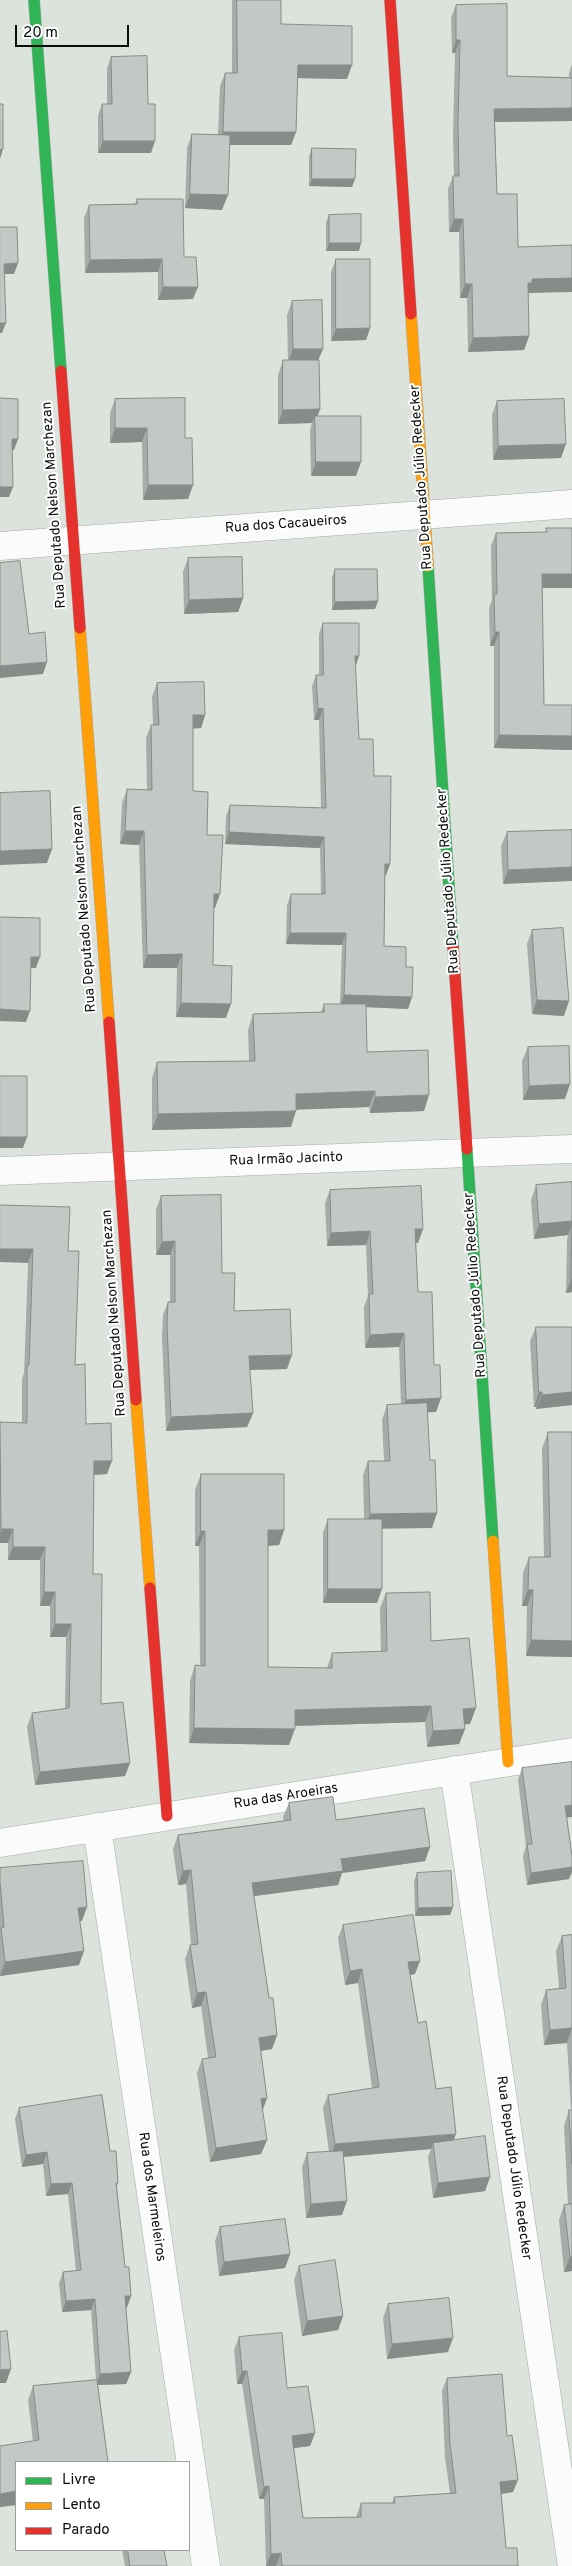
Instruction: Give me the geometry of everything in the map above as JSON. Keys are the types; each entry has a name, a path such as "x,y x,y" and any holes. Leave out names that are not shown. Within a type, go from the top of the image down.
{"street":[{"name":"Rua Deputado Nelson Marchezan","path":"34,0 167,1816"},
{"name":"Rua Deputado Júlio Redecker","path":"390,0 508,1762"},
{"name":"Rua dos Cacaueiros","path":"0,546 572,504"},
{"name":"Rua Irmão Jacinto","path":"0,1171 572,1149"},
{"name":"Rua das Aroeiras","path":"0,1843 572,1752"},
{"name":"Rua Deputado Júlio Redecker","path":"454,1770 572,2566"},
{"name":"Rua dos Marmeleiros","path":"97,1827 206,2566"}],"building":[{"path":"237,0 281,0 281,24 352,26 352,65 298,65 296,132 223,132 225,73 237,73"},
{"path":"507,4 507,76 572,78 572,108 494,109 497,194 517,194 518,247 572,245 572,278 532,279 532,283 528,283 529,336 473,338 472,284 465,284 463,219 454,219 453,176 459,176 460,40 456,40 456,5"},
{"path":"147,56 148,104 155,104 155,141 103,141 102,104 112,104 111,57"},
{"path":"0,104 3,104 3,149 0,150"},
{"path":"192,134 230,135 228,195 190,194"},
{"path":"312,148 356,149 355,179 312,179"},
{"path":"137,199 183,199 184,257 196,257 198,287 163,287 162,259 90,260 89,205 137,204"},
{"path":"361,214 361,243 329,243 329,215"},
{"path":"0,227 17,227 18,263 4,264 6,323 0,323"},
{"path":"336,259 370,259 370,328 336,329"},
{"path":"322,300 323,349 293,349 292,301"},
{"path":"283,360 319,360 320,409 283,410"},
{"path":"0,398 18,399 18,439 12,439 13,487 0,487"},
{"path":"185,398 185,438 192,438 193,485 148,485 147,428 115,428 115,399"},
{"path":"564,399 566,444 498,446 497,401"},
{"path":"315,416 361,416 361,462 316,462"},
{"path":"546,528 572,528 572,574 542,574 544,705 572,705 572,736 499,735 499,632 495,632 494,594 497,594 496,533 547,532"},
{"path":"242,557 243,598 189,600 188,558"},
{"path":"20,561 29,634 45,632 47,662 0,666 0,563"},
{"path":"335,569 377,569 378,601 335,602"},
{"path":"323,623 359,623 359,656 355,656 359,739 373,739 374,776 391,776 390,864 385,864 384,946 406,947 406,967 413,967 412,997 344,995 346,933 290,933 291,894 325,894 324,837 229,832 230,805 326,808 323,708 318,709 316,675 323,675"},
{"path":"204,682 205,715 193,715 193,791 208,792 207,835 223,835 220,894 214,894 213,965 232,966 231,1004 181,1003 182,954 147,955 144,831 125,831 127,789 152,790 151,725 159,725 157,683"},
{"path":"50,791 52,849 0,851 0,793"},
{"path":"572,830 572,867 508,870 507,832"},
{"path":"0,917 40,918 40,957 31,957 30,1011 0,1009"},
{"path":"563,928 569,1001 537,1000 532,930"},
{"path":"324,1004 366,1004 367,1052 428,1050 429,1095 375,1097 375,1091 296,1094 296,1111 158,1114 157,1062 255,1061 253,1014 324,1012"},
{"path":"569,1046 570,1084 529,1086 528,1047"},
{"path":"0,1076 27,1076 27,1137 0,1137"},
{"path":"572,1182 572,1221 539,1224 536,1185"},
{"path":"421,1186 423,1229 415,1229 418,1292 432,1292 434,1365 440,1365 441,1398 406,1400 404,1333 370,1335 369,1294 373,1294 370,1231 331,1233 330,1190"},
{"path":"221,1195 222,1273 235,1273 234,1311 290,1309 292,1355 249,1356 253,1413 171,1417 167,1325 168,1302 175,1302 175,1241 162,1242 161,1196"},
{"path":"0,1205 70,1207 68,1251 79,1251 75,1365 85,1364 86,1424 111,1423 112,1461 94,1461 93,1574 102,1574 101,1704 123,1702 130,1763 40,1772 32,1713 69,1708 71,1624 55,1624 55,1592 44,1592 45,1547 13,1547 13,1529 1,1529 0,1422 27,1423 27,1365 29,1365 33,1249 0,1249"},
{"path":"572,1226 572,1279 571,1279"},
{"path":"536,1327 572,1327 572,1392 542,1395 542,1392 539,1392"},
{"path":"427,1403 430,1460 435,1460 437,1513 370,1514 368,1461 390,1461 387,1405"},
{"path":"548,1432 572,1432 572,1641 531,1640 533,1590 528,1590 529,1557 550,1557"},
{"path":"201,1474 284,1474 284,1530 268,1530 268,1667 332,1668 332,1653 387,1651 386,1593 430,1592 431,1641 469,1638 476,1708 463,1709 465,1729 433,1731 431,1706 295,1710 295,1729 194,1728 195,1665 205,1666 205,1531 201,1531"},
{"path":"328,1519 382,1519 382,1589 328,1589"},
{"path":"572,1762 572,1805 565,1806 572,1867 531,1873 527,1844 532,1844 522,1768"},
{"path":"333,1797 336,1820 424,1808 430,1847 341,1859 343,1871 252,1883 269,1998 273,1998 277,2035 259,2038 267,2098 261,2099 267,2140 216,2148 202,2059 216,2057 206,1992 197,1993 190,1945 198,1944 191,1870 183,1871 178,1835 291,1820 289,1803"},
{"path":"83,1861 87,1907 78,1908 84,1951 5,1962 1,1928 4,1927 0,1868"},
{"path":"451,1871 453,1907 418,1908 417,1873"},
{"path":"413,1915 420,1961 408,1962 418,2023 426,2021 436,2089 451,2087 456,2134 335,2144 328,2095 379,2087 362,1969 350,1971 343,1925"},
{"path":"572,1935 572,2028 550,2030 546,1990 566,1988 562,1936"},
{"path":"102,2095 110,2151 116,2151 118,2183 116,2183 125,2267 129,2267 131,2296 125,2296 131,2372 100,2374 95,2299 66,2301 63,2272 81,2270 72,2183 51,2184 47,2152 26,2155 19,2108"},
{"path":"569,2110 572,2110 572,2164"},
{"path":"485,2136 490,2177 438,2183 433,2143"},
{"path":"343,2151 347,2201 311,2204 307,2153"},
{"path":"572,2204 572,2257 570,2257 564,2205"},
{"path":"285,2219 290,2254 224,2262 220,2227"},
{"path":"335,2260 343,2316 307,2321 299,2266"},
{"path":"449,2298 453,2338 392,2344 388,2304"},
{"path":"7,2331 11,2369 0,2370 0,2332"},
{"path":"282,2333 287,2388 308,2386 315,2433 292,2436 303,2518 361,2517 361,2503 395,2503 394,2497 456,2493 450,2444 447,2378 502,2374 507,2436 512,2435 518,2480 500,2482 506,2548 517,2548 518,2566 282,2566 281,2553 271,2554 269,2486 264,2487 247,2371 242,2371 239,2337"},
{"path":"97,2380 108,2461 15,2461 15,2491 0,2494 0,2446 39,2440 33,2386"},
{"path":"128,2551 164,2551 167,2566 130,2566"}],"traffic: fast":[{"path":"34,0 61,371"},
{"path":"428,566 453,947"},
{"path":"467,1149 493,1541"}],"traffic: slow":[{"path":"411,314 428,566"},
{"path":"80,628 109,1022"},
{"path":"136,1400 150,1588"},
{"path":"493,1541 508,1762"}],"traffic: jam":[{"path":"390,0 411,314"},
{"path":"61,371 80,628"},
{"path":"453,947 467,1149"},
{"path":"109,1022 136,1400"},
{"path":"150,1588 167,1816"}]}
